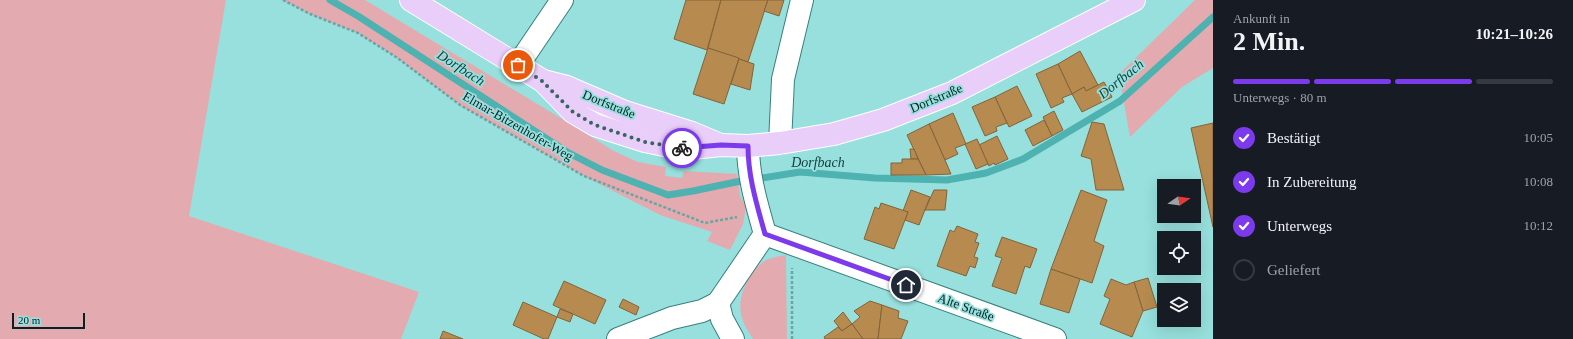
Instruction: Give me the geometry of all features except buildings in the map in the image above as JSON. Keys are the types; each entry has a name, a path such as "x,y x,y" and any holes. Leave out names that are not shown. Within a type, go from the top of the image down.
{"main road":[{"name":"Dorfstraße","path":"410,0 542,81 567,87 625,112 692,133 748,154 780,143 834,134 883,120 952,93 1134,0"}],"street":[{"path":"518,65 562,0"},
{"path":"780,143 783,79 802,0"},
{"path":"618,339 672,318 702,311 718,303 765,234 756,204 748,154"},
{"name":"Alte Straße","path":"765,234 1055,339"},
{"path":"718,303 722,318 733,339"}],"path":[{"name":"Elmar-Bitzenhofer-Weg","path":"283,0 310,14 358,33 396,57 460,105 584,176 705,223 756,204"},
{"path":"792,339 793,244"}],"shaded area":[{"path":"0,0 226,0 189,216 419,292 401,339 0,339"},
{"path":"283,0 365,0 614,151 638,162 666,167 665,176 682,178 684,171 737,174 740,196 746,207 743,224 730,250 707,241 712,232 660,215 584,176 460,105 396,57 358,33 310,14"},
{"path":"1195,0 1213,0 1213,68 1182,87 1130,137 1119,74"},
{"path":"786,255 787,339 753,339 744,324 741,314 740,307 745,285 753,272 763,262 771,258"}],"waterway":[{"name":"Dorfbach","path":"330,0 358,16 567,152 602,170 668,195 800,172 875,178 947,180 986,173 1023,159 1120,101 1213,17"}],"way so far":[{"path":"518,65 542,81 560,101 573,112 595,125 645,142 682,148"}],"route":[{"path":"682,148 721,145 748,146 748,161 753,194 765,234 906,285"}]}
